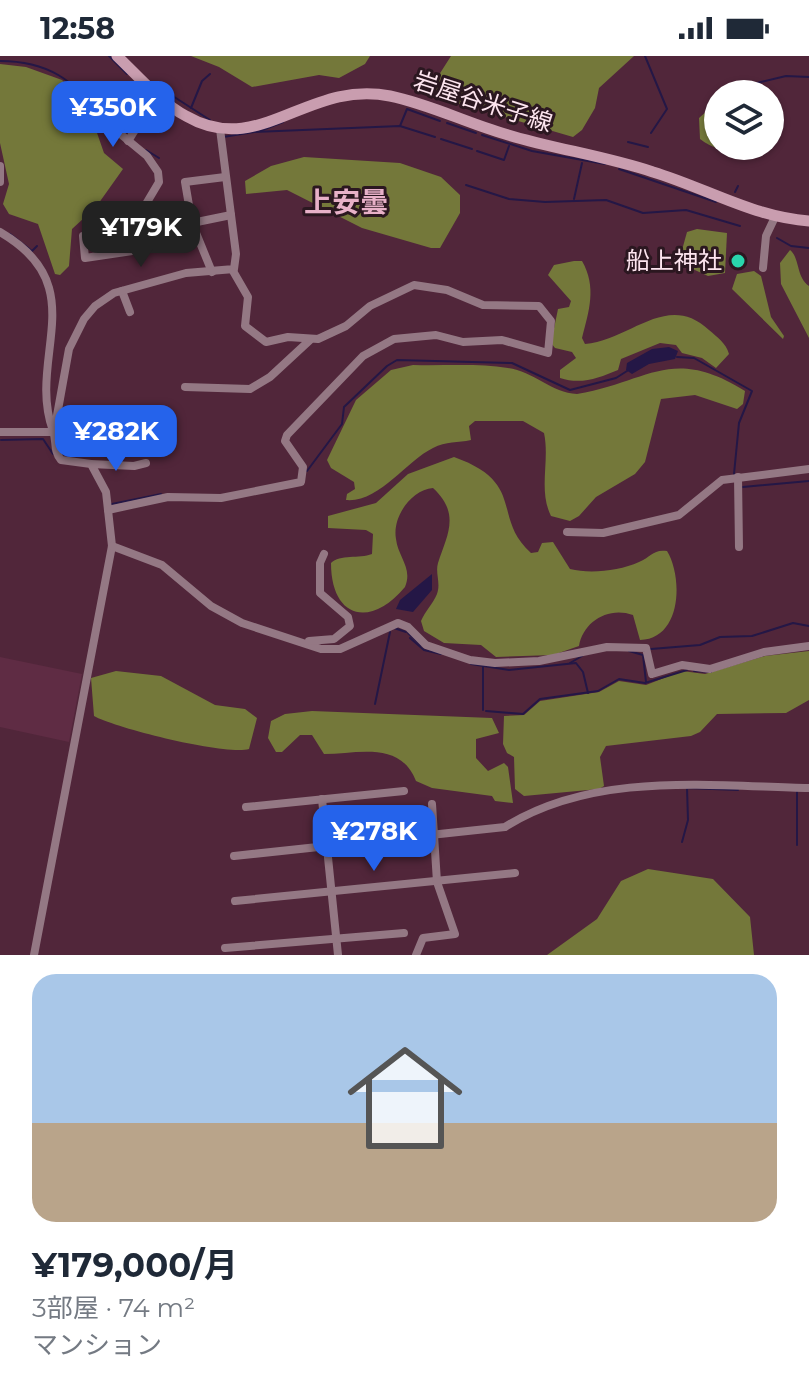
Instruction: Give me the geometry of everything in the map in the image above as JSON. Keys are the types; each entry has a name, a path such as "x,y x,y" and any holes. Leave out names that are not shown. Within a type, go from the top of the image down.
{"main road":[{"name":"岩屋谷米子線","path":"117,56 157,95 190,119 220,129 269,123 333,95 391,96 507,135 652,171 775,217 809,221"}],"street":[{"path":"128,141 157,95"},
{"path":"83,236 85,258 146,249 143,209 159,177 147,156 101,118"},
{"path":"220,129 236,254 233,271 248,297 244,321 247,329 269,342 288,337 310,340"},
{"path":"0,166 0,182"},
{"path":"212,272 192,222 185,182 225,177"},
{"path":"166,228 192,222 210,226 231,215"},
{"path":"763,268 766,236 775,217"},
{"path":"0,232 32,254 46,277 54,321 48,385 50,425 55,429"},
{"path":"146,463 134,466 61,460 54,447 62,373 78,328 101,300 122,291 186,273 233,271"},
{"path":"108,510 168,497 221,498 301,482 303,467 285,438 363,356 394,339 436,335 463,342 502,340 546,355 551,321 539,306 483,305 447,290 414,285 366,308 337,331 310,340 270,377 250,389 185,387"},
{"path":"122,291 130,312"},
{"path":"0,432 55,429 89,433"},
{"path":"34,955 112,546 101,480 91,464"},
{"path":"567,532 603,533 679,515 717,483 738,477 809,469"},
{"path":"738,477 739,547"},
{"path":"112,546 162,565 211,606 242,623 321,649 340,649 398,623 408,627 426,645 470,660 495,663 539,661 607,647 646,648 652,674 682,665 710,669 764,652 809,646"},
{"path":"300,641 330,641 350,626 348,617 320,593 320,563 324,554"},
{"path":"234,856 505,827 523,816 565,802 656,783 809,788"},
{"path":"246,807 404,791"},
{"path":"322,799 338,955"},
{"path":"416,955 423,938 455,934 437,882 432,804"},
{"path":"235,901 515,873"},
{"path":"225,948 404,933"}],"shaded area":[{"path":"669,347 678,351 675,359 649,364 632,374 626,370 627,363 652,349"},
{"path":"432,574 432,590 413,612 396,609 400,600"},
{"path":"0,657 82,674 69,742 0,727"}],"green space":[{"path":"191,56 370,56 365,64 339,78 319,75 252,87 219,67"},
{"path":"451,56 634,56 599,88 595,108 582,130 573,137 439,98 430,89"},
{"path":"0,64 26,67 62,80 88,107 104,153 123,169 96,207 72,229 69,266 60,275 55,274 38,224 9,214 3,204 9,184 0,143"},
{"path":"704,114 704,142 700,139 699,118"},
{"path":"304,157 400,163 441,177 460,195 460,213 440,248 431,248 362,228 287,190 246,194 245,181 271,166"},
{"path":"697,229 727,233 725,273 708,276 684,265 682,250 687,232"},
{"path":"790,250 802,278 809,286 809,338 781,284 780,263"},
{"path":"582,261 589,280 590,299 582,338 585,344 602,341 663,316 678,315 694,319 709,330 723,343 729,354 716,368 702,358 682,353 676,345 660,343 621,359 618,370 604,376 583,381 560,378 560,370 576,358 572,352 555,348 551,343 558,309 569,307 571,301 548,275 554,265"},
{"path":"754,271 761,276 771,317 783,339 732,289 737,274"},
{"path":"413,365 508,368 526,373 559,390 577,394 660,371 698,370 745,391 743,404 737,409 695,395 661,399 645,462 635,474 596,497 579,516 570,521 551,516 545,496 544,433 523,421 475,421 469,426 471,440 433,448 370,495 346,500 347,494 355,489 354,482 331,468 327,460 356,400 391,370"},
{"path":"454,457 477,467 500,489 512,526 531,553 538,552 542,543 553,542 570,569 595,571 623,568 655,552 667,551 677,590 671,618 664,629 654,637 640,640 633,615 615,613 591,623 579,646 553,655 496,657 481,645 444,643 424,631 421,621 437,594 437,567 449,525 447,507 433,488 411,499 397,522 397,545 407,574 405,587 379,609 366,612 345,606 333,582 331,563 339,558 372,554 373,534 366,530 328,528 328,516 376,503 408,474"},
{"path":"809,651 809,700 786,713 717,714 700,732 691,736 606,746 600,757 604,786 599,789 524,796 515,789 514,757 507,753 503,744 504,716 524,715 540,701 599,692 619,681 646,685 682,671 705,674 765,656"},
{"path":"116,671 161,676 215,705 245,709 257,718 249,749 218,748 171,740 94,716 91,678"},
{"path":"312,711 492,718 499,733 476,739 476,758 488,771 504,763 508,767 513,803 495,801 492,796 432,788 416,781 400,759 389,754 324,754 312,735 300,735 282,752 276,752 268,738 271,721 285,714"},
{"path":"648,869 713,879 750,917 754,955 547,955 597,919 621,881"}],"waterway":[{"path":"109,56 127,74"},
{"path":"645,56 667,109 651,133"},
{"path":"0,61 32,65 58,75 81,92 103,116"},
{"path":"191,108 202,81 210,74"},
{"path":"769,80 786,76 809,77"},
{"path":"104,113 135,81"},
{"path":"151,82 210,120"},
{"path":"400,126 407,109 440,121"},
{"path":"260,131 283,122"},
{"path":"447,123 476,133"},
{"path":"223,137 254,132 400,126 435,137"},
{"path":"482,135 532,151 605,164"},
{"path":"441,139 472,149"},
{"path":"628,142 648,147"},
{"path":"477,151 504,160 509,146"},
{"path":"146,150 159,158"},
{"path":"574,199 582,163"},
{"path":"619,169 716,202"},
{"path":"466,185 509,199 545,202 606,200 643,213 686,210 740,226"},
{"path":"735,192 738,186"},
{"path":"10,234 32,251 37,246"},
{"path":"777,238 791,246 809,248"},
{"path":"677,357 694,358 752,391 739,423 734,474"},
{"path":"307,471 342,424 344,407 397,360 512,363 570,390 616,378 627,371"},
{"path":"1,440 43,439 53,454"},
{"path":"743,487 809,481"},
{"path":"112,504 161,494"},
{"path":"651,649 700,645 720,637 752,636 793,623 809,626"},
{"path":"394,628 406,632"},
{"path":"375,704 390,632"},
{"path":"408,633 421,645"},
{"path":"410,638 424,650 441,654"},
{"path":"629,651 643,655 646,682"},
{"path":"570,663 582,656"},
{"path":"471,664 509,670 576,663 583,672 588,693"},
{"path":"483,667 483,710"},
{"path":"486,711 523,714 540,699 598,691 619,679 645,683 687,670"},
{"path":"694,671 711,672"},
{"path":"682,842 688,820 687,788 738,790"},
{"path":"797,791 797,845"}],"place":[{"name":"船上神社","path":"738,261"}],"district":[{"name":"上安曇","path":"346,202"}]}
